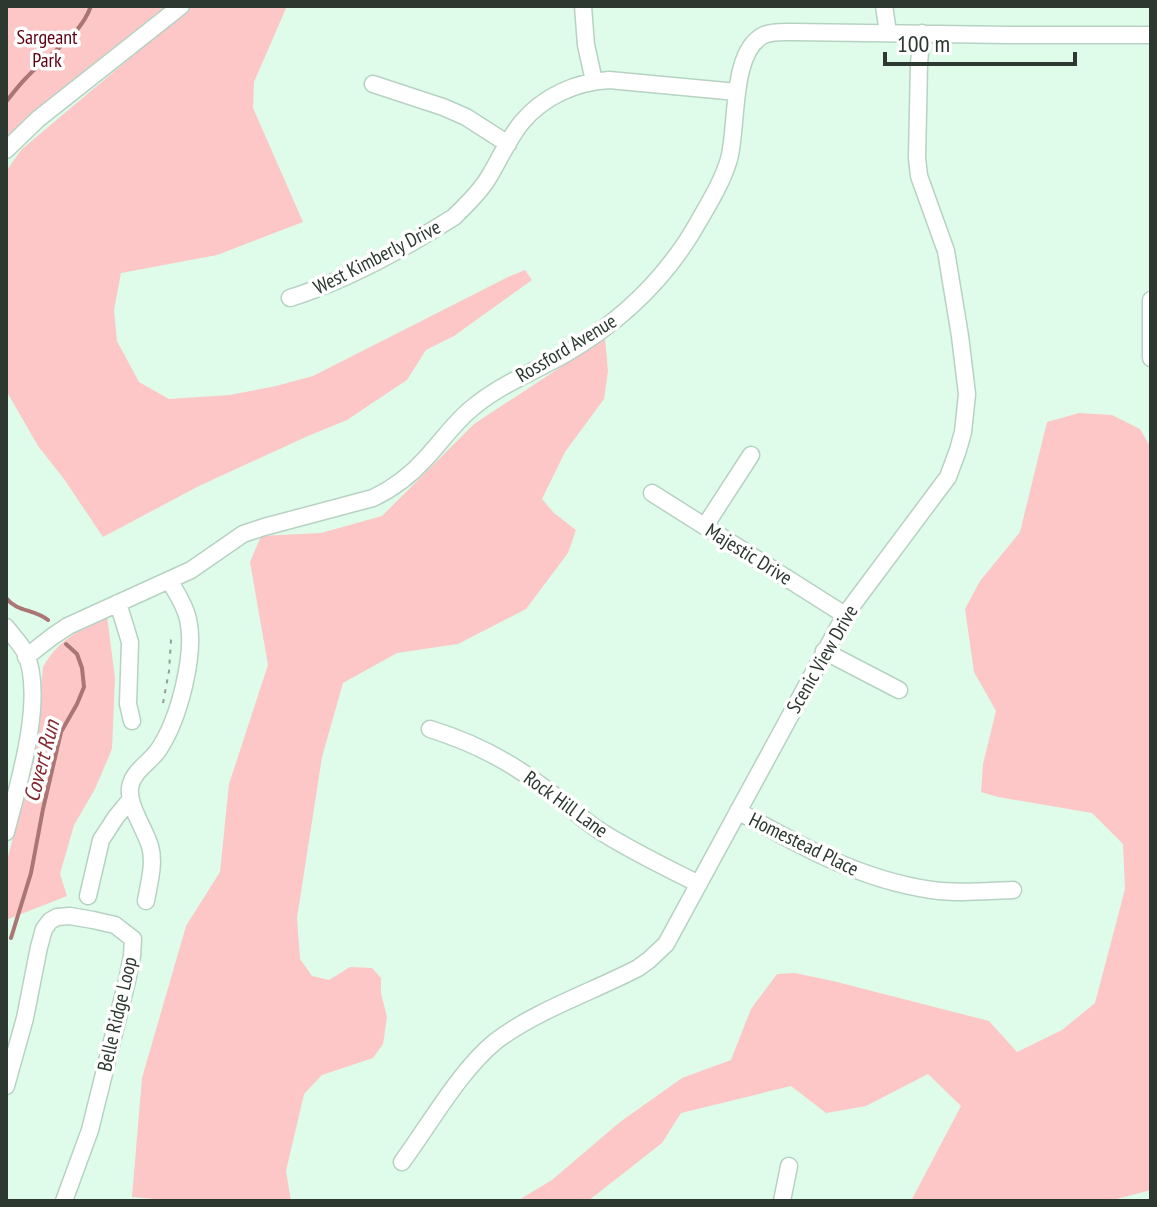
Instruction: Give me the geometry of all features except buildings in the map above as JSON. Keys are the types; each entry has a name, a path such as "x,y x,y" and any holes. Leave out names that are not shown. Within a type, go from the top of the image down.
{"street":[{"path":"6,150 38,119 181,6"},
{"path":"583,6 586,45 594,81"},
{"path":"884,6 888,32"},
{"name":"Rossford Avenue","path":"26,657 68,626 191,570 243,534 373,498 387,491 424,461 471,408 508,383 568,352 608,326 643,297 688,240 715,192 729,159 737,92 746,53 761,36 777,32 1151,35"},
{"name":"Scenic View Drive","path":"402,1162 441,1106 496,1042 522,1025 634,970 666,944 845,615 948,477 958,450 967,394 949,266 942,235 919,176 922,33"},
{"name":"West Kimberly Drive","path":"290,298 350,274 454,217 477,194 522,122 554,96 579,85 609,80 737,92"},
{"path":"373,84 466,117 508,144"},
{"path":"1151,300 1151,358"},
{"path":"705,526 751,455"},
{"name":"Majestic Drive","path":"652,493 845,615"},
{"path":"146,901 153,863 150,846 130,800 130,787 133,778 164,741 189,662 185,609 169,580"},
{"path":"118,603 130,642 128,704 132,721"},
{"path":"6,627 26,657 33,680 30,726 6,832"},
{"path":"824,651 899,690"},
{"name":"Rock Hill Lane","path":"430,729 479,748 508,764 626,846 699,884"},
{"path":"88,896 101,840 130,800"},
{"name":"Homestead Place","path":"738,811 787,839 845,867 872,876 935,891 1013,890"},
{"name":"Belle Ridge Loop","path":"6,1086 25,1018 44,929 50,921 70,916 115,925 125,932 133,939 127,981 90,1130 64,1201"},
{"path":"782,1201 789,1166"}],"path":[{"path":"172,720 162,707 171,640 189,631"}],"green space":[{"name":"Sargeant Park","path":"6,6 166,6 44,103 6,139"},
{"path":"192,6 287,6 254,82 253,108 303,222 217,255 121,273 114,310 117,341 139,382 169,399 230,395 276,386 313,376 508,277 525,270 532,280 454,336 426,350 407,380 347,420 199,486 103,537 38,446 7,392 6,171 22,149"},
{"path":"605,338 608,371 604,399 565,452 542,499 576,530 568,553 526,609 458,644 397,653 343,683 322,757 297,918 300,959 312,976 329,980 350,967 372,968 381,978 387,1017 383,1044 373,1058 322,1075 304,1094 286,1171 291,1201 176,1201 132,1197 142,1078 186,926 220,872 229,784 268,665 250,562 261,536 321,533 382,516 474,424"},
{"path":"1079,413 1112,415 1140,429 1151,448 1151,1190 1109,1201 911,1201 961,1106 928,1074 866,1106 826,1113 791,1086 681,1113 662,1143 588,1201 517,1201 552,1180 620,1122 682,1078 731,1060 751,1009 777,974 795,973 833,981 989,1021 1017,1052 1062,1030 1095,1003 1125,889 1123,844 1092,813 981,792 983,764 996,711 974,672 965,609 980,581 1020,532 1047,422"},
{"path":"107,616 115,678 112,749 95,789 74,825 60,874 67,896 6,920 6,864 36,752 43,667 63,642"}],"waterway":[{"name":"Covert Run","path":"6,102 79,27 91,6"},
{"name":"Covert Run","path":"6,598 15,606 48,620"},
{"name":"Covert Run","path":"11,938 31,873 61,732 84,687 77,654 66,644"}]}
